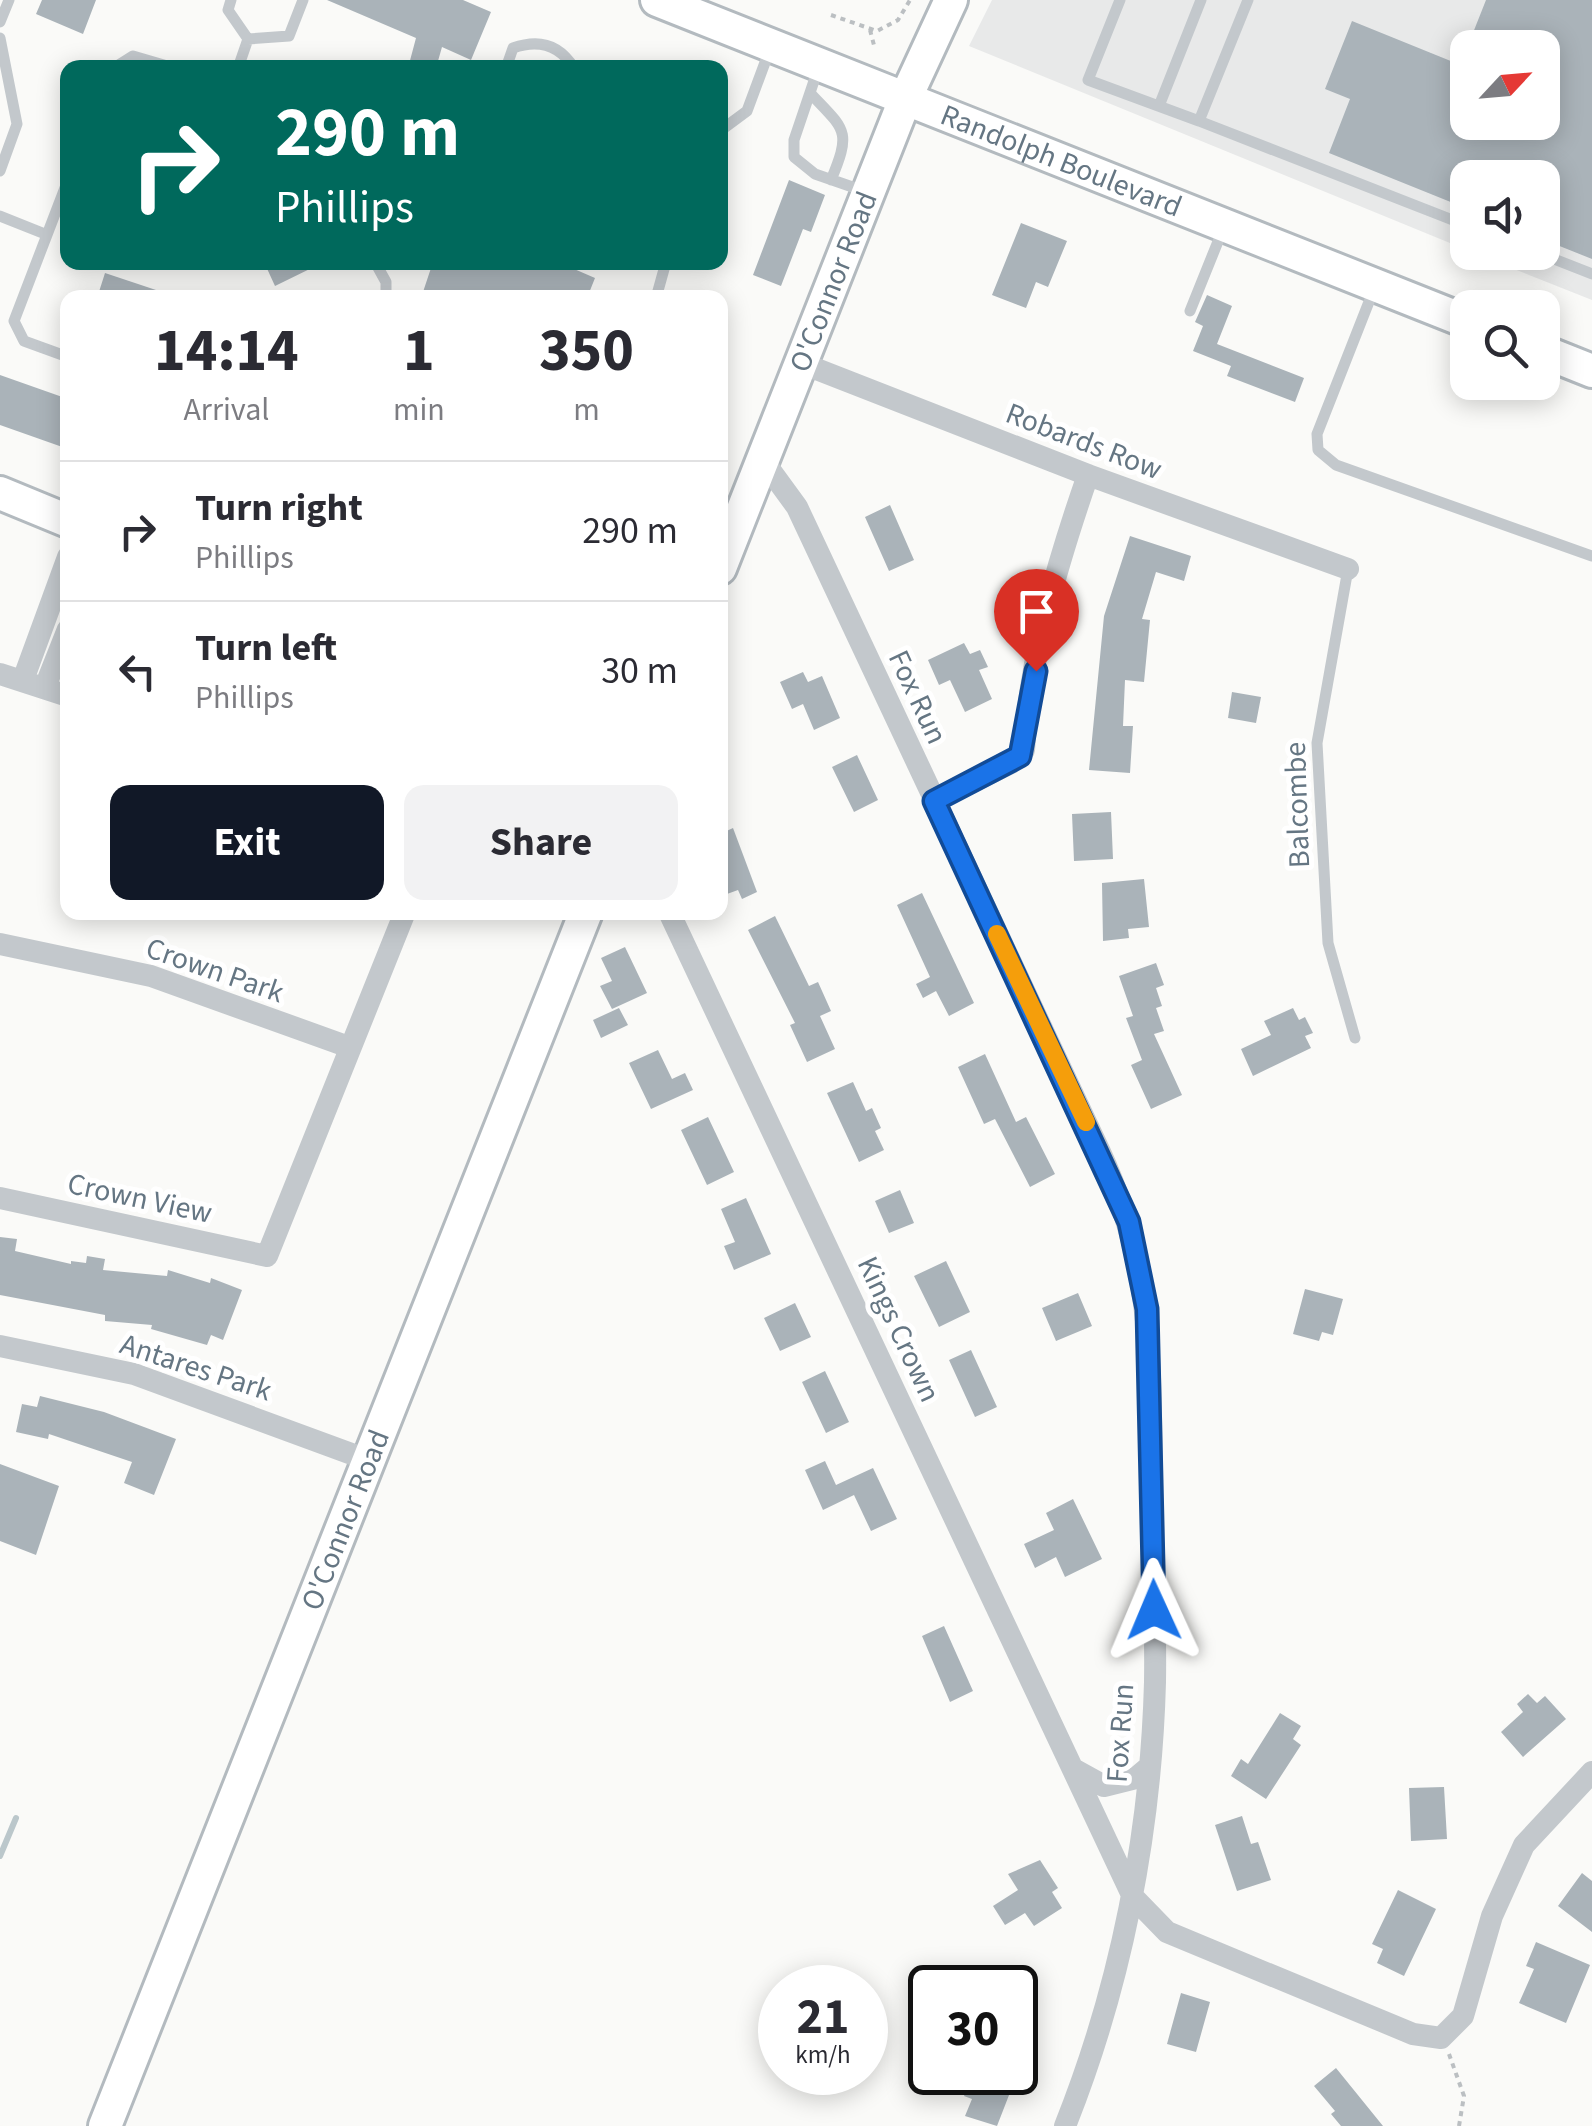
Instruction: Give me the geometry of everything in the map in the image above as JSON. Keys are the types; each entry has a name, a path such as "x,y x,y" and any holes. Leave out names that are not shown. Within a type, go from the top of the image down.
{"main road":[{"name":"Randolph Boulevard","path":"657,0 771,45 814,79 906,97 1450,315"},
{"name":"O'Connor Road","path":"728,547 906,97 951,0"},
{"path":"1560,358 1592,371"},
{"path":"0,492 60,518"},
{"name":"O'Connor Road","path":"105,2126 583,920"}],"street":[{"name":"Robards Row","path":"800,364 1088,475 1348,569"},
{"name":"Fox Run","path":"762,459 796,507 1108,1169 1140,1265 1150,1353 1155,1683 1149,1767 1134,1897 1080,2089 1065,2126"},
{"path":"934,801 1011,763 1024,750 1041,637 1088,475"},
{"path":"22,680 60,578"},
{"path":"22,680 60,638"},
{"path":"22,680 60,693"},
{"path":"350,1047 401,920"},
{"name":"Kings Crown","path":"673,920 1134,1897 1167,1932 1413,2034 1441,2038"},
{"name":"Crown Park","path":"0,944 151,976 350,1047"},
{"name":"Crown View","path":"0,1198 267,1256 350,1047"},
{"name":"Antares Park","path":"1,1348 149,1379 368,1460"},
{"path":"1075,1770 1104,1786 1136,1778 1149,1767"},
{"path":"1441,2038 1453,2031 1463,2016 1492,1916 1524,1845 1592,1772"}],"lane":[{"path":"0,22 9,0"},
{"path":"231,0 228,10 248,39"},
{"path":"248,39 289,36 304,0"},
{"path":"1120,0 1088,80 1450,219"},
{"path":"1159,106 1201,0"},
{"path":"1199,121 1248,0"},
{"path":"0,38 18,124 0,170"},
{"path":"241,60 248,39"},
{"path":"509,60 513,48 542,43 558,49 567,60"},
{"path":"728,125 747,111 771,45"},
{"path":"814,79 794,140 794,158 815,174 868,192"},
{"path":"814,79 845,131 846,144 832,180"},
{"path":"60,200 14,321 24,341 60,354"},
{"path":"0,216 46,234"},
{"path":"1190,310 1225,226"},
{"path":"1560,261 1592,274"},
{"path":"1376,285 1317,434 1318,450 1336,465 1592,556"},
{"name":"Balcombe","path":"1348,569 1316,743 1328,943 1355,1038"}],"path":[{"path":"831,15 870,30 888,28 910,0"},
{"path":"870,30 875,49"},
{"path":"1441,2038 1464,2096 1459,2126"}],"shaded area":[{"path":"992,0 1592,0 1592,300 1517,270 1560,270 1560,160 1450,160 1450,243 969,46"}],"building":[{"path":"42,0 96,0 83,34 36,14"},
{"path":"327,0 463,0 491,12 471,60 442,47 438,60 410,60 416,38"},
{"path":"1486,0 1592,0 1592,259 1560,246 1560,160 1450,160 1450,202 1329,153 1350,99 1325,89 1352,21 1450,61 1450,140 1560,140 1560,30 1474,30"},
{"path":"789,180 825,195 811,232 803,229 781,286 753,275"},
{"path":"1021,223 1067,241 1048,287 1036,282 1026,308 992,295"},
{"path":"268,270 308,270 275,286"},
{"path":"430,270 576,270 595,278 590,290 424,290"},
{"path":"105,273 156,290 100,290"},
{"path":"1207,295 1232,306 1217,344 1304,378 1295,402 1227,376 1231,366 1193,351 1203,326 1195,322"},
{"path":"0,375 60,396 60,446 0,425"},
{"path":"890,505 914,560 889,571 865,517"},
{"path":"1130,536 1191,556 1184,581 1156,572 1142,619 1150,620 1144,682 1125,680 1123,726 1133,726 1130,773 1089,770 1104,616"},
{"path":"964,643 970,654 980,650 988,667 979,670 992,699 965,712 950,680 939,685 928,660"},
{"path":"803,672 808,682 822,676 840,718 814,730 803,704 792,709 780,682"},
{"path":"1232,692 1261,697 1256,723 1228,718"},
{"path":"857,755 878,800 854,812 832,767"},
{"path":"1111,812 1113,859 1074,861 1072,814"},
{"path":"733,828 757,892 742,899 738,890 728,894 728,830"},
{"path":"1144,879 1149,927 1128,929 1129,938 1103,941 1102,883"},
{"path":"922,893 974,1003 949,1016 936,991 923,998 916,984 930,977 897,905"},
{"path":"775,916 809,986 818,982 831,1011 820,1016 835,1049 807,1062 790,1025 795,1023 748,930"},
{"path":"625,947 647,993 612,1009 600,986 612,981 601,958"},
{"path":"1156,963 1164,985 1156,988 1162,1006 1156,1008 1164,1031 1154,1034 1182,1095 1151,1109 1131,1065 1142,1060 1126,1018 1133,1016 1119,976"},
{"path":"619,1008 628,1025 601,1038 593,1020"},
{"path":"1293,1008 1299,1020 1305,1017 1313,1033 1305,1036 1311,1048 1253,1076 1241,1049 1271,1035 1264,1021"},
{"path":"658,1050 672,1079 685,1073 693,1090 651,1109 629,1063"},
{"path":"985,1054 1016,1122 1026,1117 1055,1174 1030,1187 995,1119 984,1124 958,1067"},
{"path":"853,1082 866,1111 872,1108 881,1128 875,1131 884,1150 859,1162 827,1093"},
{"path":"708,1117 734,1172 707,1185 681,1130"},
{"path":"900,1190 914,1223 889,1233 875,1201"},
{"path":"746,1198 771,1254 734,1270 724,1246 735,1242 721,1209"},
{"path":"0,1237 17,1239 15,1251 71,1264 86,1263 87,1256 105,1259 103,1270 167,1276 168,1270 210,1283 211,1278 242,1290 223,1340 211,1335 207,1345 151,1329 152,1325 105,1321 105,1315 0,1295"},
{"path":"946,1261 970,1312 939,1327 914,1276"},
{"path":"1305,1289 1343,1299 1333,1335 1322,1332 1319,1341 1293,1334"},
{"path":"1078,1293 1092,1326 1056,1341 1042,1308"},
{"path":"795,1303 811,1337 780,1351 764,1318"},
{"path":"971,1350 997,1407 975,1417 949,1360"},
{"path":"825,1371 849,1422 826,1433 802,1382"},
{"path":"40,1396 104,1412 176,1439 154,1495 124,1483 132,1462 49,1434 48,1439 16,1432 22,1404 37,1407"},
{"path":"825,1461 836,1485 873,1468 897,1519 871,1531 854,1495 823,1510 805,1470"},
{"path":"0,1464 59,1486 36,1555 0,1541"},
{"path":"1073,1499 1102,1559 1065,1577 1056,1557 1035,1568 1024,1544 1054,1530 1046,1513"},
{"path":"944,1626 973,1691 950,1702 922,1636"},
{"path":"1528,1694 1537,1703 1545,1696 1566,1719 1523,1757 1501,1732 1523,1712 1517,1704"},
{"path":"1280,1713 1301,1726 1293,1739 1301,1745 1266,1799 1231,1776 1241,1759 1248,1764"},
{"path":"1444,1787 1447,1839 1411,1841 1409,1788"},
{"path":"1242,1816 1251,1844 1258,1842 1271,1880 1237,1891 1215,1825"},
{"path":"1040,1860 1058,1888 1052,1892 1062,1908 1034,1926 1025,1913 1005,1925 993,1906 1018,1890 1008,1874"},
{"path":"1582,1873 1592,1881 1592,1932 1558,1906"},
{"path":"1398,1890 1436,1909 1404,1976 1377,1963 1383,1949 1372,1944"},
{"path":"1536,1942 1590,1965 1566,2023 1519,2003 1534,1969 1526,1966"},
{"path":"1181,1993 1210,2002 1196,2052 1167,2044"},
{"path":"1336,2068 1383,2126 1341,2126 1331,2114 1335,2111 1314,2086"},
{"path":"1009,2095 997,2126 965,2116 972,2099 964,2096"}],"waterway":[{"path":"0,1856 16,1818"}],"slow traffic":[{"path":"997,934 1086,1122"}],"route":[{"path":"1036,671 1020,756 934,801 1100,1152 1129,1222 1140,1265 1150,1353 1154,1610"}]}
